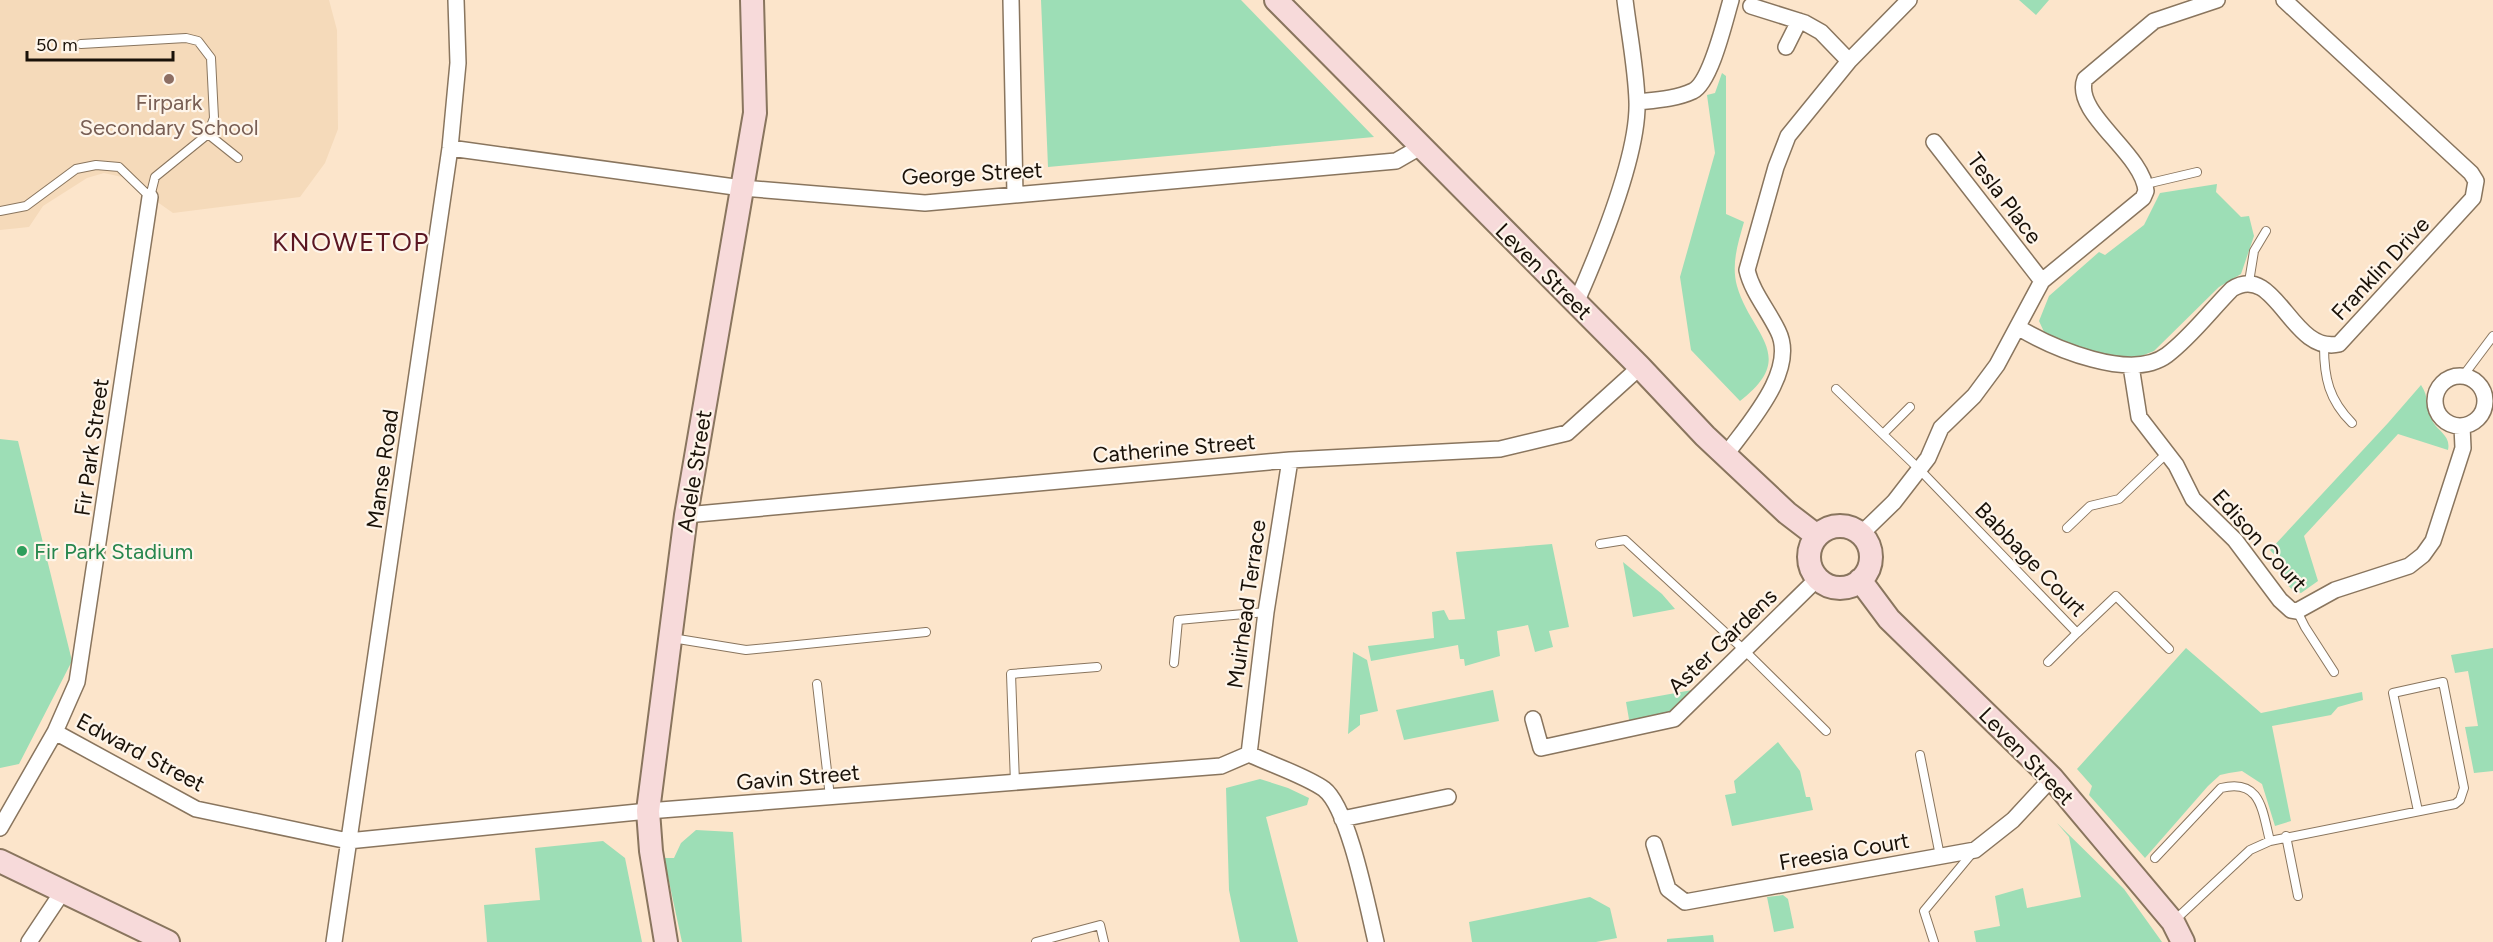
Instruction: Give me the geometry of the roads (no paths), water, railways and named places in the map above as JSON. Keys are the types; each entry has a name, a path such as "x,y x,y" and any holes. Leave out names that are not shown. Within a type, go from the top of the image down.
{"street":[{"name":"Manse Road","path":"334,942 379,647 450,148 458,63 456,0"},
{"name":"Adele Street","path":"666,942 651,851 648,811 686,515 755,113 752,0"},
{"path":"1011,0 1015,195"},
{"name":"Leven Street","path":"1276,0 1640,367 1725,456 1817,536"},
{"path":"1576,303 1591,268 1630,153 1637,102 1625,0"},
{"path":"1637,102 1667,98 1696,90 1708,72 1731,0"},
{"path":"1725,456 1771,392 1780,372 1782,354 1780,334 1750,284 1747,270 1776,167 1788,136 1849,62 1909,0"},
{"path":"1861,534 1894,502 1919,469 1941,428 1974,396 1997,365 2019,328 2042,281 2143,198 2146,184 2141,170 2085,102 2082,86 2085,79 2154,21 2217,0"},
{"name":"Franklin Drive","path":"2249,282 2264,290 2313,342 2324,346 2339,344 2474,198 2476,181 2471,173 2284,0"},
{"path":"1751,6 1799,21 1821,32 1849,62"},
{"path":"1786,46 1799,21"},
{"name":"Tesla Place","path":"1934,142 2042,281"},
{"name":"George Street","path":"450,148 742,188 925,203 1396,161 1422,146"},
{"name":"Fir Park Street","path":"0,828 54,732 77,682 150,196"},
{"path":"2019,328 2042,342 2067,351 2131,366 2148,364 2166,356 2232,289 2249,282"},
{"name":"Edison Court","path":"2131,366 2139,417 2176,465 2193,499 2235,540 2280,600 2291,610 2298,611 2335,590 2409,566 2423,555 2433,541 2463,448 2462,426"},
{"name":"Catherine Street","path":"686,515 1290,460 1500,448 1567,433 1640,367"},
{"path":"2463,376 2479,385 2485,399 2482,414 2470,424 2462,426 2446,422 2440,416 2435,400 2442,384 2449,379 2463,376"},
{"name":"Muirhead Terrace","path":"1249,754 1266,612 1290,460"},
{"path":"1838,526 1852,528 1861,534 1869,547 1871,557 1868,571 1853,585 1840,588 1828,586 1817,579 1809,557 1817,536 1827,529 1838,526"},
{"name":"Aster Gardens","path":"1533,719 1541,748 1674,719 1817,579"},
{"name":"Leven Street","path":"1860,580 1889,619 2052,778 2178,932"},
{"name":"Edward Street","path":"54,732 196,809 348,841"},
{"path":"1249,754 1325,790 1337,805 1376,942"},
{"name":"Gavin Street","path":"348,841 648,811 1221,766 1249,754"},
{"name":"Freesia Court","path":"1653,844 1668,889 1685,902 1974,850 2013,820 2052,778"},
{"path":"1342,819 1448,797"},
{"path":"0,861 168,942"},
{"path":"30,942 63,891"}],"lane":[{"path":"0,211 26,206 76,169 96,165 119,167 150,196 155,177 208,134 214,118 211,58 198,41 186,38 81,44"},
{"path":"208,134 238,158"},
{"path":"2146,184 2197,172"},
{"path":"2249,282 2254,251 2266,231"},
{"path":"2463,376 2493,336"},
{"path":"2324,346 2325,378 2331,396 2339,410 2352,423"},
{"name":"Babbage Court","path":"1836,389 1919,469 2077,633 2116,596 2169,649"},
{"path":"1883,434 1910,407"},
{"path":"2067,528 2090,506 2120,499 2166,454"},
{"path":"1600,544 1625,540 1743,649 1826,731"},
{"path":"2298,611 2305,627 2334,672"},
{"path":"1174,663 1178,620 1266,612"},
{"path":"670,637 746,650 926,632"},
{"path":"2048,662 2077,633"},
{"path":"1016,783 1011,674 1097,667"},
{"path":"2178,932 2250,850 2286,836 2455,804 2463,795 2443,682 2393,693 2418,811"},
{"path":"817,684 830,798"},
{"path":"1920,755 1940,856"},
{"path":"2155,858 2221,788 2234,785 2249,788 2258,798 2270,841"},
{"path":"2286,836 2298,896"},
{"path":"1934,942 1924,911 1974,850"},
{"path":"1036,942 1100,926 1104,942"}],"place":[{"name":"Firpark Secondary School","path":"169,79"},
{"name":"Fir Park Stadium","path":"22,551"}],"district":[{"name":"KNOWETOP","path":"351,242"}]}
